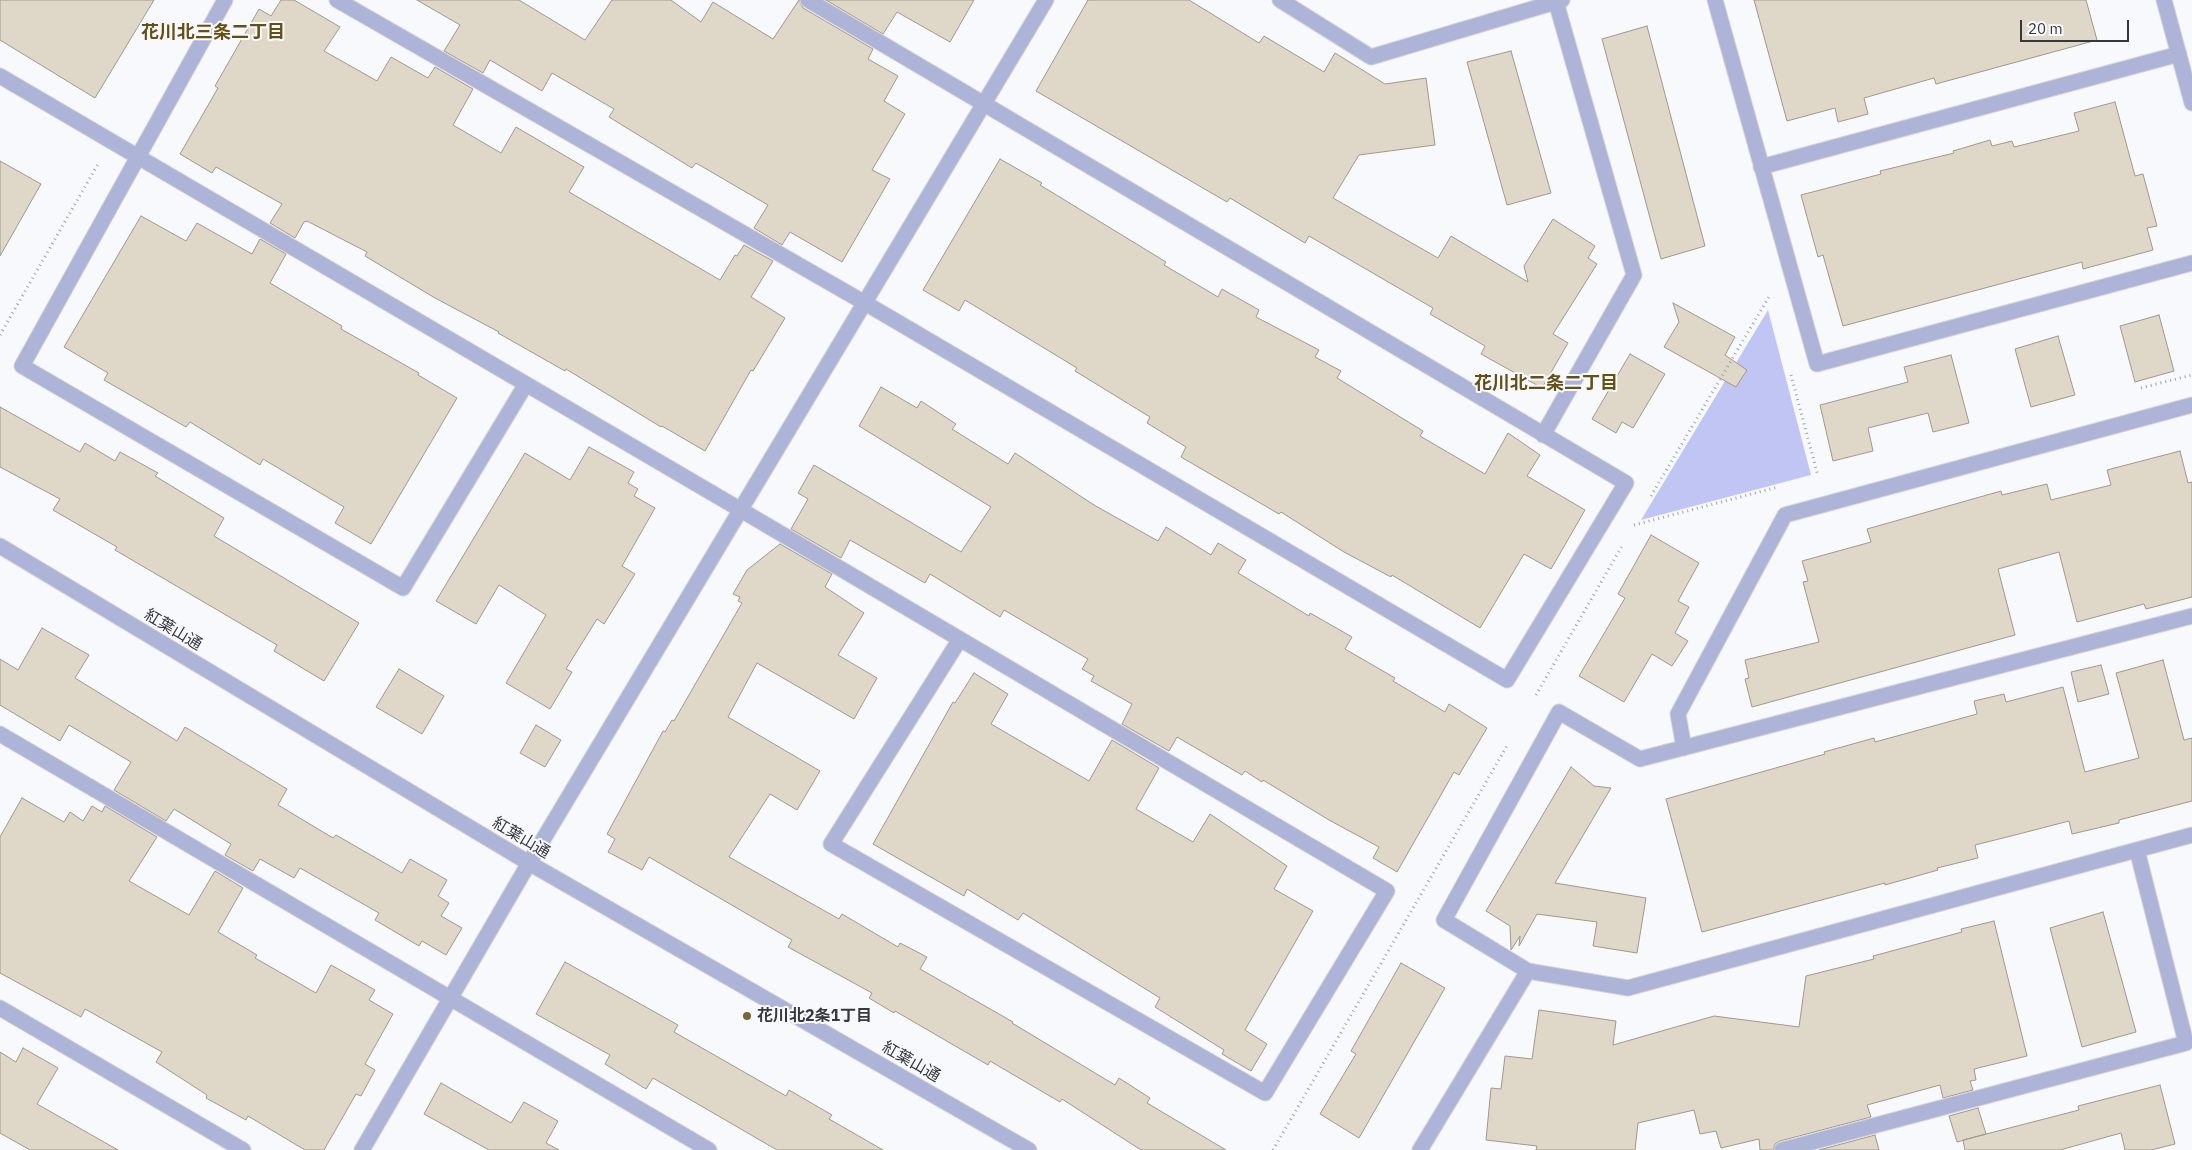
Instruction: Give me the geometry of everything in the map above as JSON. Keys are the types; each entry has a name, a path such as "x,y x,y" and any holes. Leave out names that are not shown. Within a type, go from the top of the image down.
{"street":[{"path":"225,0 22,366 403,588 526,384"},
{"path":"337,0 865,303 1507,680 1626,483 808,0"},
{"path":"362,1150 529,863 1046,0"},
{"path":"1280,0 1371,57 1559,1 1634,275 1543,435"},
{"path":"1715,0 1817,364 2192,264"},
{"path":"2164,0 2192,103"},
{"path":"1761,167 2179,54"},
{"path":"1,80 138,157 526,384 741,510 960,639 1387,891 1265,1093 831,844 960,639"},
{"path":"1684,748 1678,714 1785,515 2192,405"},
{"name":"紅葉山通","path":"0,546 529,863 1029,1150"},
{"path":"2192,616 1640,759 1559,712 1444,920 1528,971 1628,988 2192,835"},
{"path":"0,734 709,1150"},
{"path":"1782,1150 2186,1043 2137,850"},
{"path":"1420,1150 1528,971"},
{"path":"0,1008 243,1150"}],"path":[{"path":"0,335 99,163"},
{"path":"1507,680 1559,712"},
{"path":"1387,891 1444,920"}],"shaded area":[{"path":"1768,310 1811,475 1641,520"}],"building":[{"path":"0,0 154,0 95,98 0,40"},
{"path":"281,0 294,0 340,27 324,51 377,81 391,57 428,78 435,67 473,89 453,125 501,153 516,127 584,167 569,192 720,280 735,255 737,256 744,245 773,261 751,297 785,318 753,371 751,370 705,451 661,427 566,369 565,371 499,332 435,298 365,256 367,252 307,221 304,222 295,238 270,223 282,204 216,167 212,173 180,154 218,88 215,86 259,9 271,16"},
{"path":"417,0 519,0 585,40 612,0 671,0 701,22 713,2 773,39 799,0 803,8 873,49 868,59 898,76 884,101 905,114 872,170 890,179 842,262 790,232 782,245 754,228 768,205 696,163 692,168 609,117 614,109 552,73 542,91 490,60 483,73 444,51 460,25"},
{"path":"826,0 974,0 950,42 897,12 883,34"},
{"path":"1088,0 1189,0 1259,43 1264,36 1324,72 1335,53 1385,84 1426,78 1435,145 1359,155 1333,198 1438,258 1451,236 1528,282 1524,266 1553,219 1595,246 1588,258 1597,264 1553,334 1568,343 1542,388 1481,354 1485,346 1430,314 1433,308 1309,236 1305,243 1230,198 1227,202 1036,91"},
{"path":"1754,0 2086,0 2097,40 1936,84 1934,78 1864,98 1868,114 1838,122 1835,108 1787,121"},
{"path":"1647,26 1705,246 1661,259 1602,39"},
{"path":"1511,51 1551,193 1507,205 1467,62"},
{"path":"2115,102 2135,176 2143,174 2157,226 2147,228 2153,250 2083,269 2082,262 1843,326 1823,255 1818,257 1801,195 1881,174 1880,171 1954,153 1953,151 1990,140 1992,146 2012,141 2014,147 2079,131 2074,113"},
{"path":"1000,159 1042,183 1040,185 1166,262 1164,265 1218,297 1222,289 1259,310 1256,317 1319,350 1315,357 1341,371 1337,378 1423,431 1420,436 1485,474 1508,433 1540,455 1527,476 1585,510 1551,569 1524,554 1480,628 1392,575 1391,577 1344,552 1281,512 1279,514 1181,457 1186,447 1147,423 1150,417 1075,371 1077,368 965,300 959,311 923,290"},
{"path":"0,161 41,184 0,256"},
{"path":"141,216 186,241 197,223 252,254 260,239 286,254 270,283 342,326 341,329 419,373 418,375 457,398 371,544 335,523 344,507 263,459 260,465 190,422 186,427 104,380 108,373 64,347"},
{"path":"1673,303 1735,337 1725,355 1747,370 1736,387 1664,347 1679,322"},
{"path":"2159,315 2174,371 2135,382 2120,326"},
{"path":"2058,336 2075,395 2031,407 2015,349"},
{"path":"1630,354 1665,374 1633,428 1622,422 1616,433 1592,419"},
{"path":"1951,355 1969,423 1933,432 1928,413 1868,428 1873,451 1833,461 1820,405 1908,382 1904,367"},
{"path":"881,387 917,408 921,401 956,424 952,429 1008,464 1015,453 1094,505 1158,541 1166,527 1211,555 1218,543 1246,560 1238,573 1309,616 1310,613 1352,637 1345,649 1395,678 1393,681 1445,712 1449,704 1487,728 1459,775 1454,772 1397,872 1373,858 1379,847 1329,820 1263,780 1262,782 1245,771 1242,775 1177,737 1169,751 1122,724 1132,704 1091,681 1094,676 1082,669 1088,659 1004,610 1000,617 930,574 925,583 850,540 841,558 791,529 808,499 798,493 814,465 961,552 991,507 859,426"},
{"path":"0,407 80,452 85,443 115,461 120,452 158,473 155,476 224,518 214,536 359,623 324,681 274,651 277,645 115,550 117,547 53,510 60,499 0,467"},
{"path":"589,447 634,472 628,483 638,489 634,496 655,508 622,566 635,574 604,624 597,619 566,669 572,672 550,709 506,683 546,615 499,585 476,624 436,601 525,453 570,480"},
{"path":"2180,451 2188,483 2192,482 2192,597 2146,609 2144,604 2077,622 2059,552 1998,569 2015,635 1752,707 1745,679 1749,678 1745,660 1819,642 1803,582 1808,581 1802,561 1871,542 1867,529 2001,491 2002,495 2047,484 2051,500 2111,485 2107,470"},
{"path":"1651,535 1699,563 1678,601 1689,607 1675,633 1688,641 1672,666 1652,654 1624,702 1579,676 1625,598 1618,594"},
{"path":"780,544 832,574 825,587 864,613 838,655 877,678 854,719 757,663 728,717 820,771 797,810 770,794 729,857 839,919 842,914 898,947 900,943 927,957 920,969 1013,1022 1115,1085 1119,1078 1150,1098 1147,1103 1226,1150 1141,1150 1062,1099 1060,1102 990,1061 988,1065 895,1011 894,1013 869,998 872,993 788,947 792,940 649,857 642,870 608,852 615,839 607,834 663,731 665,732 672,720 674,721 742,603 738,601 740,597 733,594 747,570"},
{"path":"42,628 89,655 75,678 177,741 185,727 287,789 278,805 333,838 336,835 402,873 410,859 447,880 438,896 449,903 441,916 462,928 446,955 422,941 419,946 375,920 379,913 300,868 294,878 260,859 253,871 225,855 231,844 174,809 166,821 114,790 131,762 69,725 60,741 0,705 0,659 18,670"},
{"path":"2163,660 2184,740 2192,738 2192,801 2119,820 2119,823 2072,834 2069,821 1975,845 1978,858 1937,868 1938,870 1885,885 1885,883 1702,932 1666,799 1825,754 1824,752 1874,738 1875,742 1977,714 1974,701 2004,694 2006,702 2063,687 2085,772 2139,758 2116,673"},
{"path":"2101,665 2109,694 2078,702 2071,672"},
{"path":"399,669 444,696 422,734 376,707"},
{"path":"974,673 1008,694 991,724 1089,781 1112,740 1159,768 1136,809 1193,842 1210,814 1287,866 1274,889 1313,911 1245,1030 1267,1044 1251,1071 1222,1054 1224,1050 1155,1007 1160,998 1023,913 1018,920 967,889 964,896 873,844 953,702 955,703"},
{"path":"536,725 561,740 545,767 520,753"},
{"path":"1571,767 1594,786 1611,788 1555,883 1646,898 1637,953 1593,946 1597,922 1537,914 1519,946 1520,936 1511,950 1510,926 1486,911"},
{"path":"22,798 64,822 70,812 83,821 92,806 102,812 105,806 157,837 129,881 189,915 215,871 243,888 218,932 257,955 255,958 316,993 331,965 375,990 369,1000 393,1014 365,1064 375,1070 361,1096 356,1094 324,1150 305,1150 248,1116 246,1120 206,1098 207,1095 156,1062 162,1052 85,1009 81,1017 0,973 0,837"},
{"path":"2103,912 2136,1032 2082,1047 2050,928"},
{"path":"1994,921 2027,1056 1974,1069 1976,1080 1970,1081 1973,1090 1943,1098 1940,1085 1867,1105 1871,1117 1780,1141 1775,1144 1773,1150 1760,1150 1759,1139 1721,1148 1716,1131 1700,1134 1694,1110 1638,1123 1635,1150 1536,1150 1537,1146 1486,1140 1491,1088 1501,1089 1505,1056 1532,1059 1539,1010 1616,1021 1613,1045 1714,1016 1799,1027 1806,976 1874,959 1873,956 1962,932 1961,929"},
{"path":"565,962 678,1025 674,1032 786,1096 789,1090 832,1115 829,1119 883,1150 777,1150 653,1078 646,1089 605,1064 610,1055 536,1014"},
{"path":"1401,963 1445,988 1359,1138 1320,1114 1356,1054 1351,1051"},
{"path":"23,1048 58,1068 37,1104 118,1150 30,1150 0,1133 0,1052 16,1062"},
{"path":"441,1083 511,1123 524,1102 558,1121 546,1143 559,1150 489,1150 424,1114"},
{"path":"2160,1085 2175,1144 2151,1150 2125,1150 2121,1133 2060,1150 1965,1150 1963,1140 2079,1110 2078,1106"},
{"path":"1978,1108 1986,1134 1957,1142 1949,1116"},
{"path":"1875,1135 1879,1150 1819,1150"}],"place":[{"name":"花川北2条1丁目","path":"747,1016"}],"district":[{"name":"花川北三条二丁目","path":"213,33"},
{"name":"花川北二条二丁目","path":"1546,384"}]}
